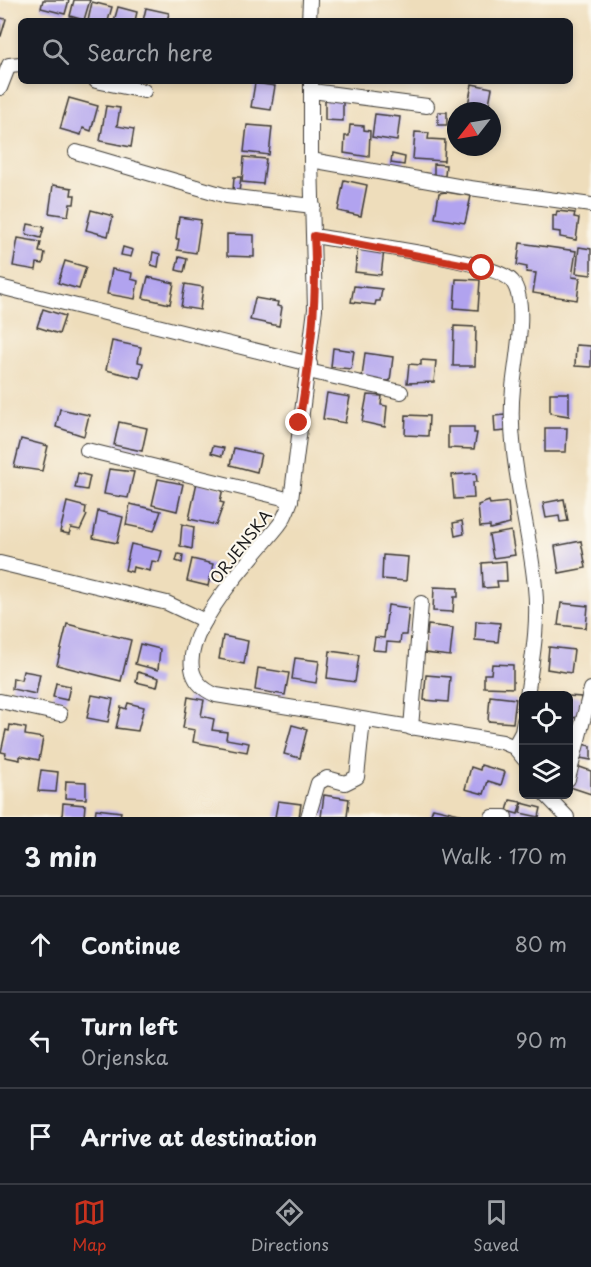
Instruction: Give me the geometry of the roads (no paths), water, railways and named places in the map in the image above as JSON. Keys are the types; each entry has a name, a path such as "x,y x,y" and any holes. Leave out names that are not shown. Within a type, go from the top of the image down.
{"street":[{"path":"309,18 310,0"},
{"path":"0,88 9,65 18,64"},
{"path":"109,84 144,92"},
{"path":"312,86 426,106"},
{"name":"ORJENSKA","path":"312,86 310,160 315,309 291,500 281,523 205,621 193,646 190,661 193,676 207,691 363,720 502,742 514,747"},
{"path":"76,152 227,196 313,206"},
{"path":"310,160 463,187 591,205"},
{"path":"314,236 496,271 512,281 518,292 520,310 511,408 513,450 528,532 537,604 528,691"},
{"path":"0,287 401,392"},
{"path":"87,450 291,500"},
{"path":"0,563 167,603 205,621"},
{"path":"411,728 421,603"},
{"path":"573,759 591,689"},
{"path":"0,701 60,714"},
{"path":"308,817 318,783 327,778 345,783 357,777 363,720"},
{"path":"519,738 514,747 519,753"},
{"path":"548,799 560,810"},
{"path":"492,817 505,817"}]}
